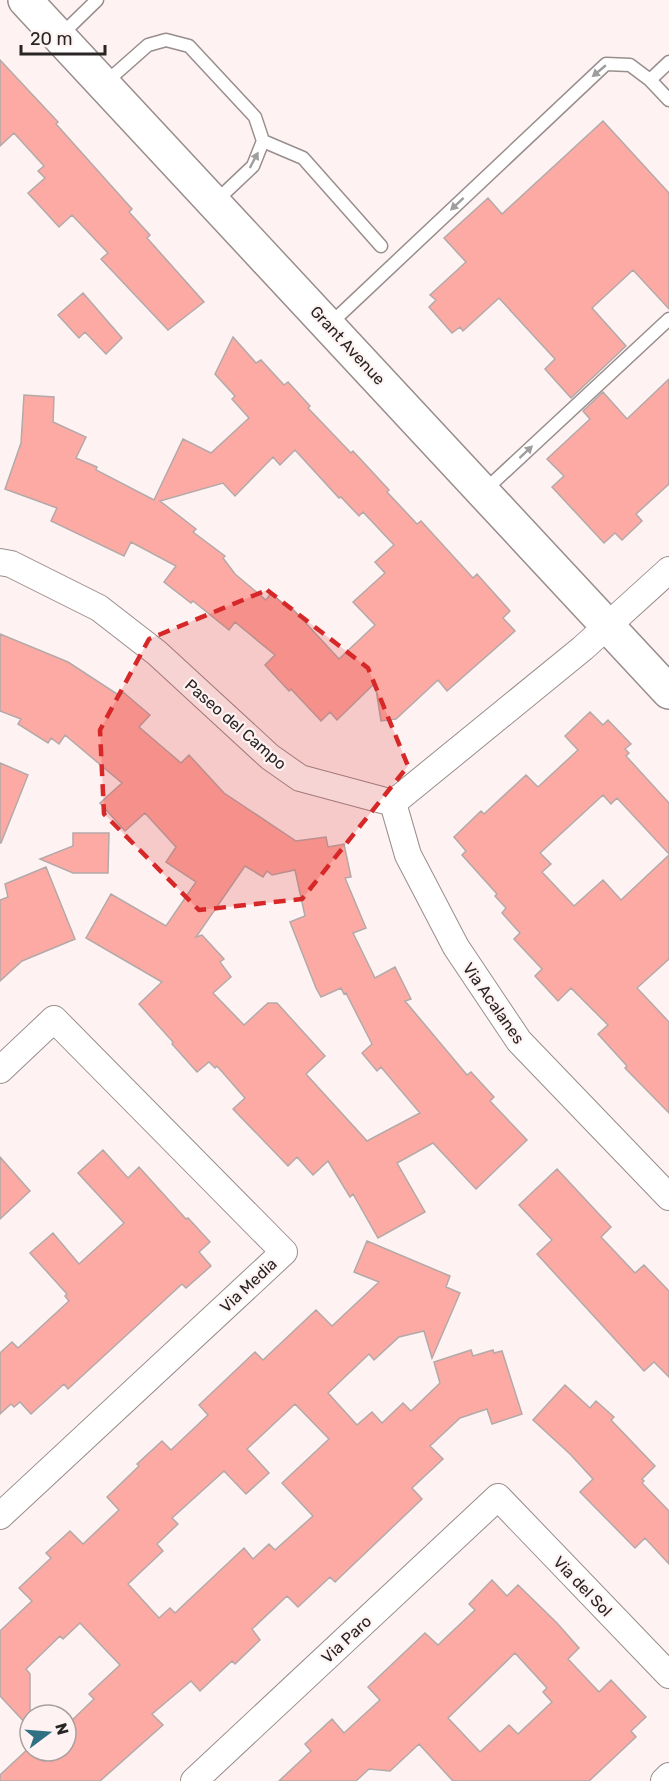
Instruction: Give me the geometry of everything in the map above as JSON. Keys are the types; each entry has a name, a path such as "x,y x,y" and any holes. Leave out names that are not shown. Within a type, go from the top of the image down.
{"main road":[{"name":"Grant Avenue","path":"26,0 669,692"}],"street":[{"name":"Paseo del Campo","path":"0,562 11,564 99,608 157,653 270,757 300,778 393,803"},
{"path":"393,803 608,626 669,570"},
{"name":"Via Acalanes","path":"393,803 408,855 451,937 519,1041 669,1197"},
{"name":"Via Media","path":"0,1070 54,1018 284,1252 0,1516"},
{"name":"Via del Sol","path":"498,1497 669,1675"},
{"name":"Via Paro","path":"194,1781 498,1497"},
{"path":"664,1781 669,1776"}],"lane":[{"path":"59,37 97,0"},
{"path":"104,84 148,45 166,40 189,46 255,117 263,141 253,166 214,202"},
{"path":"650,80 669,62"},
{"path":"329,325 606,64 630,65 650,80 669,100"},
{"path":"263,141 303,158 381,246"},
{"path":"483,492 669,319"}],"highlighted area":[{"path":"267,590 368,668 408,766 302,899 199,910 104,814 100,730 149,639"}],"building":[{"path":"0,60 58,122 56,124 132,209 129,212 150,235 147,238 204,302 168,330 101,259 108,253 72,215 59,227 28,193 45,178 38,171 44,166 14,133 0,146"},
{"path":"603,121 669,193 669,309 633,270 592,308 626,346 571,398 545,369 555,359 499,298 463,331 460,327 452,333 429,307 436,300 430,295 466,262 444,238 488,198 502,214"},
{"path":"83,293 122,338 106,354 85,332 79,338 58,315"},
{"path":"233,337 256,363 261,360 284,385 288,382 310,406 308,408 351,453 353,451 417,524 421,521 473,578 477,574 510,611 503,618 515,631 447,691 438,680 396,719 381,721 375,683 337,720 330,712 321,721 265,665 275,655 235,622 229,630 193,601 191,603 164,582 176,566 131,542 124,556 51,521 57,508 5,489 21,443 24,395 54,397 53,422 86,437 76,458 97,467 96,470 154,500 183,439 211,453 249,418 232,399 235,396 215,374","holes":["295,450 339,498 341,497 359,516 363,512 394,545 375,562 385,573 353,602 375,625 339,659 291,607 289,609 271,593 266,600 235,574 223,558 225,556 193,532 196,529 160,501 223,483 235,496 273,457 280,465"]},
{"path":"669,379 669,484 636,514 642,521 622,540 615,533 604,543 552,487 564,476 547,459 590,419 583,411 603,392 627,419"},
{"path":"0,634 68,662 120,696 123,692 150,715 139,727 181,763 189,755 224,793 296,841 326,837 328,847 344,844 351,877 345,878 366,928 353,933 375,978 395,967 411,999 405,1001 467,1075 471,1072 494,1097 490,1101 527,1140 476,1189 433,1143 397,1163 425,1212 378,1238 353,1194 350,1197 328,1161 313,1175 297,1157 288,1166 233,1109 245,1098 217,1066 215,1068 209,1062 197,1072 139,1004 162,982 86,938 111,894 166,926 196,882 166,862 176,847 145,813 125,831 100,803 122,783 65,735 59,744 51,738 48,743 18,724 21,719 0,711","holes":["245,866 263,877 267,871 272,875 295,870 305,916 290,922 316,988 321,997 341,988 344,994 346,993 372,1044 362,1053 377,1071 381,1067 420,1113 367,1141 306,1074 325,1056 277,1003 268,1003 244,1025 213,993 231,977 220,962 224,959 202,935 196,937"]},
{"path":"590,712 603,725 608,720 631,744 625,749 629,753 626,756 669,803 669,854 617,798 611,804 603,795 540,853 551,864 542,872 574,906 603,880 621,900 669,855 669,959 637,988 669,1022 669,1113 625,1068 627,1066 598,1034 608,1025 571,988 558,1001 535,976 542,969 514,939 520,933 502,913 506,908 495,896 497,894 462,855 466,851 454,837 481,811 484,814 526,775 538,787 578,750 565,736"},
{"path":"0,763 28,775 1,843 0,843"},
{"path":"73,833 109,833 108,873 73,873 40,859 73,846"},
{"path":"46,867 75,939 22,961 0,981 0,900 8,897 5,884"},
{"path":"103,1150 128,1178 139,1167 186,1219 188,1218 210,1242 199,1252 211,1266 186,1288 182,1284 68,1389 64,1384 31,1414 20,1402 14,1407 11,1404 0,1414 0,1353 12,1342 18,1348 69,1301 65,1296 67,1294 30,1253 53,1233 79,1264 124,1223 78,1173"},
{"path":"0,1157 30,1191 0,1219"},
{"path":"557,1169 611,1227 601,1237 635,1273 644,1265 669,1291 669,1377 654,1362 644,1371 537,1254 552,1240 519,1205"},
{"path":"367,1241 450,1276 446,1287 460,1293 432,1358 424,1331 399,1337 374,1360 369,1354 328,1393 357,1425 372,1412 382,1423 403,1403 411,1411 440,1383 434,1362 471,1350 473,1356 493,1350 494,1353 502,1351 522,1414 492,1424 487,1409 460,1418 430,1446 443,1459 412,1488 422,1499 335,1582 330,1577 298,1607 287,1596 252,1629 260,1640 235,1664 232,1661 200,1691 191,1681 152,1714 163,1725 100,1781 0,1781 0,1775 18,1758 18,1763 78,1763 78,1714 94,1699 89,1694 120,1665 80,1623 63,1639 60,1636 26,1669 30,1674 30,1703 18,1703 18,1715 0,1696 0,1631 32,1601 19,1588 51,1558 46,1553 70,1531 83,1544 119,1510 107,1497 162,1441 171,1450 208,1415 199,1405 255,1352 263,1360 316,1310 332,1326 379,1282 354,1272","holes":["295,1404 329,1439 282,1483 313,1516 275,1550 269,1544 253,1559 244,1548 175,1613 170,1608 159,1618 128,1584 163,1551 157,1544 178,1524 172,1518 224,1471 246,1494 269,1473 247,1449"]},
{"path":"565,1385 590,1408 596,1401 614,1417 611,1420 655,1466 642,1479 644,1481 642,1483 669,1511 669,1564 645,1538 635,1548 580,1492 593,1479 533,1420"},
{"path":"492,1580 507,1596 518,1585 579,1648 568,1659 599,1692 611,1680 646,1717 631,1731 636,1737 589,1781 453,1781 419,1744 390,1771 369,1769 356,1781 279,1781 311,1751 305,1744 332,1719 344,1733 380,1700 368,1687 425,1633 438,1645 475,1610 469,1604","holes":["515,1653 547,1688 543,1692 552,1702 518,1734 509,1725 480,1752 448,1718"]}]}
